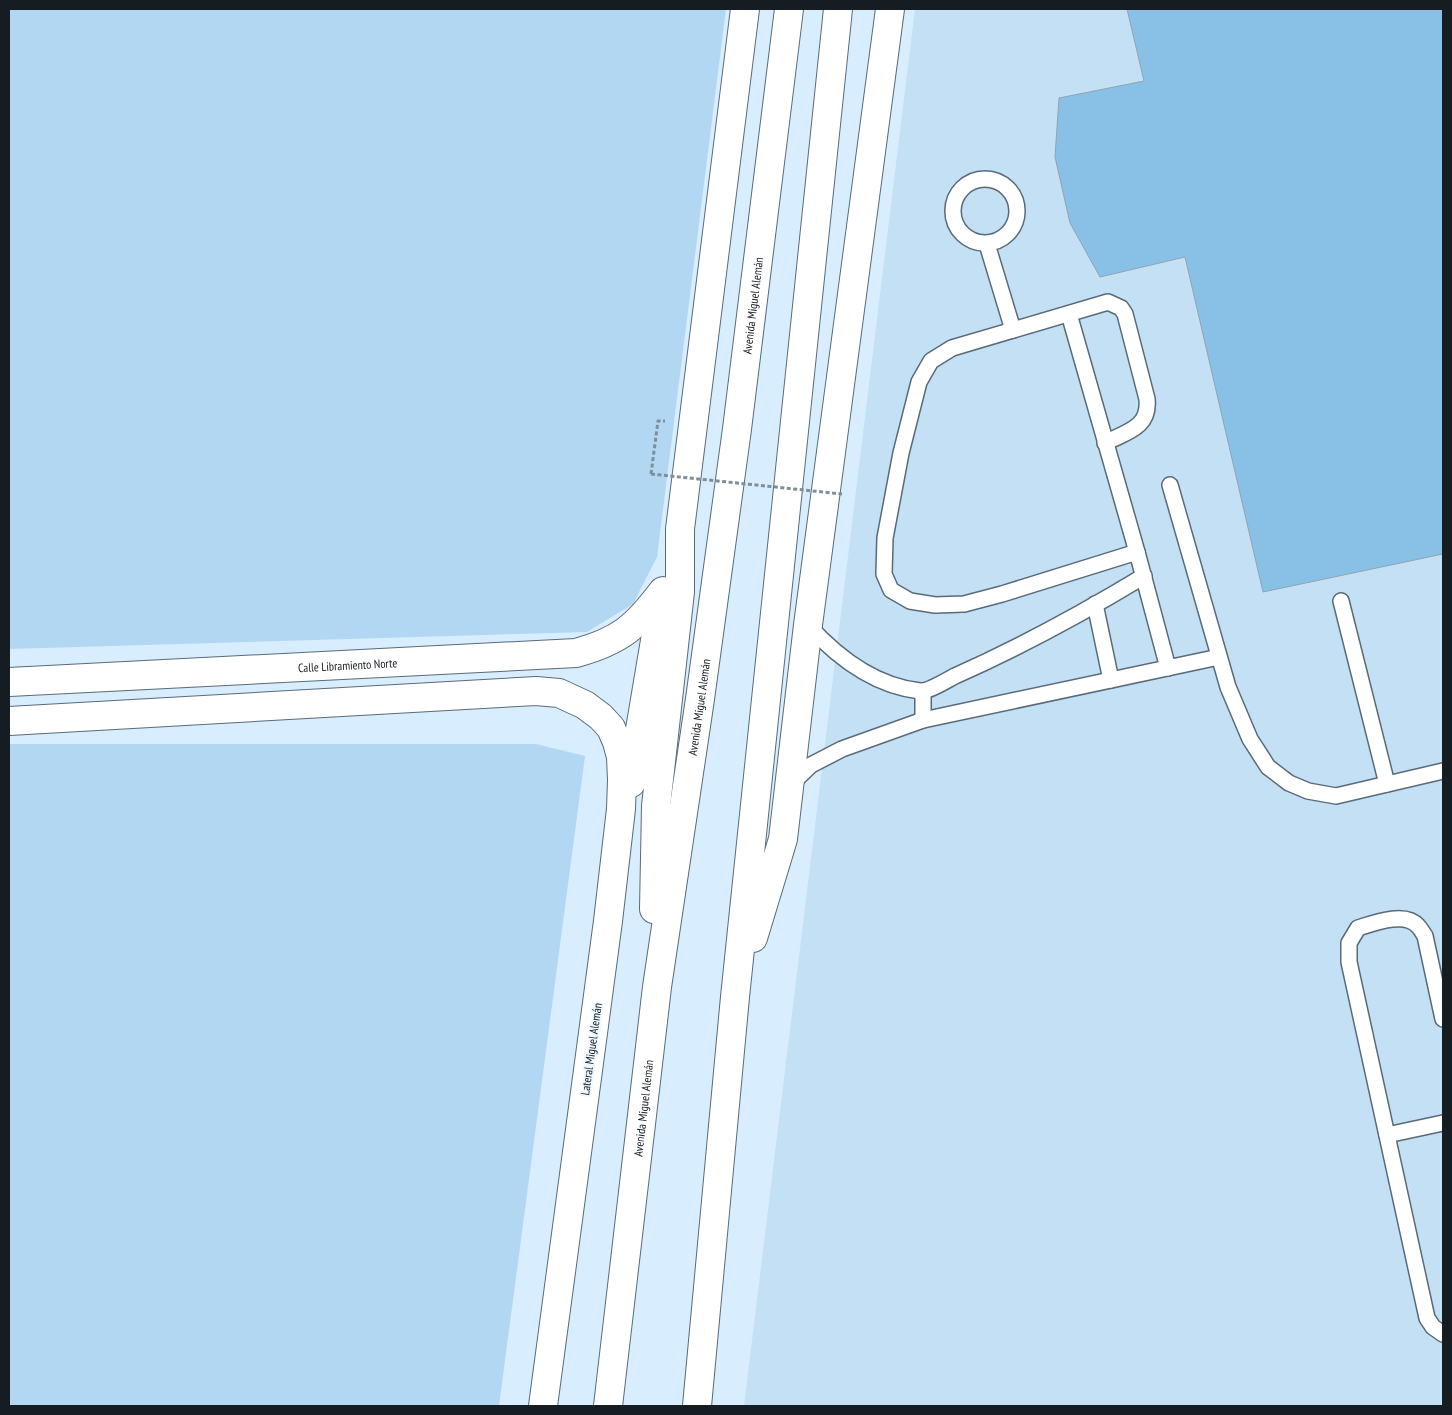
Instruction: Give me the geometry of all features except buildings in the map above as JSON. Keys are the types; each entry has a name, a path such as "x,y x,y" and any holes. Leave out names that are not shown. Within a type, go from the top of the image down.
{"main road":[{"path":"657,987 654,905 656,806 680,592 680,529 745,9"},
{"name":"Avenida Miguel Alemán","path":"608,1406 657,987 700,699 737,428 789,9"},
{"path":"698,1406 735,997 838,9"},
{"path":"735,997 783,839 808,625 890,9"},
{"path":"608,922 663,591 680,529"},
{"name":"Calle Libramiento Norte","path":"9,682 576,653 599,647 625,633 648,611 663,591"},
{"name":"Lateral Miguel Alemán","path":"9,721 536,691 559,693 585,705 594,710 611,728 621,757 621,809 608,922 543,1406"}],"lane":[{"path":"983,179 994,180 1005,185 1012,193 1017,204 1018,215 1014,226 1007,235 998,241 987,244 976,243 966,237 958,229 953,218 956,196 963,187 972,181 983,179"},
{"path":"987,244 1014,330"},
{"path":"1105,444 1141,425 1148,410 1147,399 1125,314 1121,308 1108,302 952,348 931,361 919,382 901,454 885,538 884,574 891,590 910,601 935,605 964,604 1137,552"},
{"path":"1069,314 1144,576 1168,668"},
{"path":"1170,485 1228,687 1250,739 1268,767 1289,783 1308,791 1336,796 1443,771"},
{"path":"808,625 827,646 875,678 883,682 922,691 1000,656 1144,576"},
{"path":"1341,601 1387,784"},
{"path":"1096,604 1111,680"},
{"path":"789,786 811,765 842,749 923,720 1220,657"},
{"path":"922,691 923,720"},
{"path":"1443,1019 1425,936 1418,925 1406,919 1381,921 1358,928 1349,944 1349,962 1427,1318 1433,1327 1443,1334"},
{"path":"1387,1135 1443,1123"}],"path":[{"path":"658,421 650,474 842,494"}],"shaded area":[{"path":"9,9 726,9 657,557 633,604 587,632 9,649"},
{"path":"915,9 1443,9 1443,1406 744,1406"},
{"path":"9,744 536,744 585,756 499,1406 9,1406"}]}
